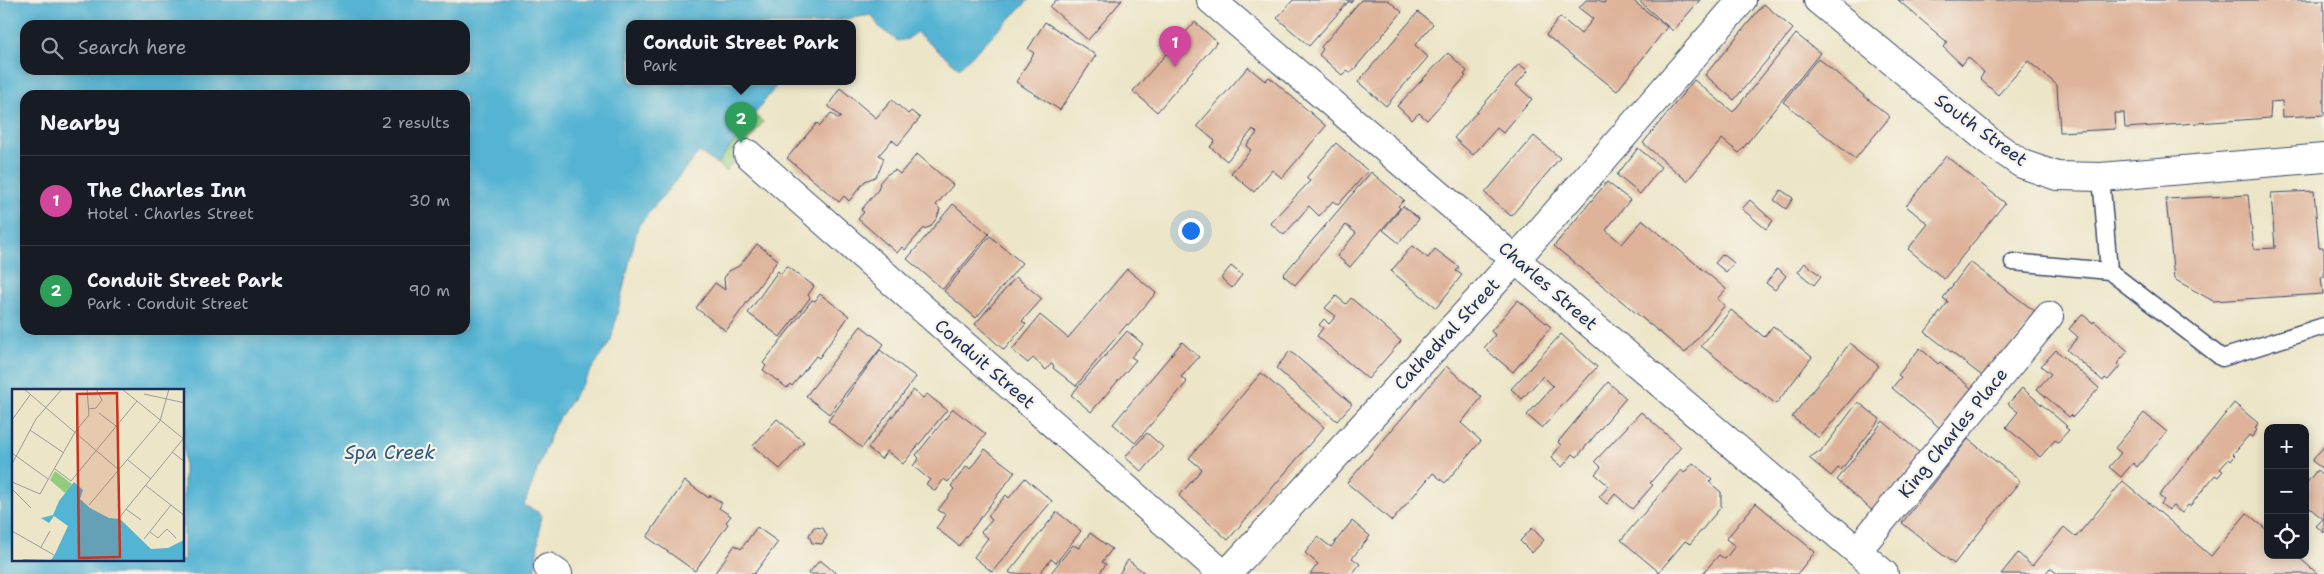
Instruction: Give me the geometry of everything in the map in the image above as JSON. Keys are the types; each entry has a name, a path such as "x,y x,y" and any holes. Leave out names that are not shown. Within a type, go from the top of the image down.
{"street":[{"name":"Charles Street","path":"1211,0 1884,574"},
{"name":"Cathedral Street","path":"1227,574 1516,259 1742,0"},
{"name":"South Street","path":"1818,0 1982,135 2022,164 2057,176 2101,177 2324,158"},
{"name":"Conduit Street","path":"748,154 1223,574"},
{"name":"King Charles Place","path":"1857,552 2049,316"}],"lane":[{"path":"2101,177 2109,271"},
{"path":"2014,262 2109,271 2222,358 2324,326"}],"green space":[{"path":"756,116 763,122 726,171 717,164"}],"water":[{"name":"Spa Creek","path":"0,0 1029,0 959,68 916,32 908,39 898,41 880,28 872,15 837,20 626,20 626,85 777,85 717,164 699,152 638,226 611,340 554,426 524,505 541,514 535,574 0,574"}],"building":[{"path":"1056,0 1122,0 1088,40 1050,7"},
{"path":"1293,0 1353,0 1351,3 1349,1 1309,46 1277,18"},
{"path":"1361,0 1388,0 1402,12 1351,73 1347,70 1342,75 1319,55 1323,49 1321,47"},
{"path":"1586,0 1599,0 1604,3 1606,0 1632,0 1667,27 1617,91 1546,35 1560,17 1581,34 1593,19 1579,8"},
{"path":"1638,0 1700,0 1673,31"},
{"path":"1898,0 2324,0 2324,115 2283,117 2282,101 2271,102 2270,118 2125,128 2124,113 2114,113 2115,129 2060,132 2057,85 2028,61 1998,95 1980,79 1984,72 1968,57 1962,65 1943,47 1947,42"},
{"path":"1764,4 1793,29 1734,100 1705,75"},
{"path":"1418,12 1433,24 1415,45 1428,57 1386,106 1358,82"},
{"path":"1045,22 1096,55 1060,110 1016,82 1034,53 1028,49"},
{"path":"1195,22 1217,42 1157,112 1133,91"},
{"path":"1796,34 1820,53 1739,153 1722,139 1687,181 1643,143 1694,80 1733,112"},
{"path":"1448,53 1467,71 1464,75 1466,76 1427,120 1419,113 1412,120 1397,106"},
{"path":"1818,58 1890,117 1855,159 1783,102"},
{"path":"1519,64 1528,71 1516,85 1532,99 1503,133 1497,128 1473,155 1454,138"},
{"path":"1248,67 1265,81 1269,77 1326,126 1282,178 1272,170 1254,192 1231,173 1251,150 1246,146 1257,133 1253,129 1227,161 1210,147 1215,141 1197,126"},
{"path":"840,88 876,118 892,100 908,114 911,111 920,118 898,145 892,140 879,155 884,158 875,177 865,181 849,201 844,196 839,202 787,158 817,123 820,126 831,113 838,119 841,117 828,106"},
{"path":"1534,136 1560,158 1511,216 1485,193"},
{"path":"1336,143 1368,171 1338,205 1333,201 1319,216 1309,206 1284,235 1270,223 1310,181 1306,178"},
{"path":"1638,148 1661,167 1640,194 1617,175"},
{"path":"917,154 953,185 936,205 940,209 937,218 930,227 923,229 905,250 902,247 897,253 858,219 864,212 861,210 878,190 880,182 886,175 895,170 900,174"},
{"path":"1946,156 2005,203 1944,279 1908,249 1928,224 1906,206"},
{"path":"1371,172 1404,200 1398,206 1400,208 1350,267 1337,256 1356,233 1346,225 1295,285 1283,275"},
{"path":"1607,182 1630,200 1606,230 1622,244 1643,220 1726,289 1717,299 1725,305 1685,353 1554,246"},
{"path":"1781,190 1793,198 1786,209 1774,200"},
{"path":"2314,191 2319,248 2324,248 2324,277 2321,277 2323,294 2213,301 2174,279 2166,199 2248,195 2254,249 2275,248 2271,193"},
{"path":"1750,200 1773,221 1766,229 1742,209"},
{"path":"953,204 989,234 943,289 907,259"},
{"path":"1403,206 1419,219 1399,243 1383,230"},
{"path":"990,236 1022,263 976,318 944,291"},
{"path":"757,244 778,260 726,331 696,308 715,283 725,290 724,278 729,271 739,266"},
{"path":"1412,246 1428,258 1435,249 1459,267 1456,271 1462,275 1436,308 1391,271"},
{"path":"1723,254 1734,263 1726,272 1715,263"},
{"path":"1970,262 2037,313 1986,379 1925,332 1948,302 1943,298"},
{"path":"1805,263 1821,276 1814,285 1798,272"},
{"path":"787,266 814,286 808,295 810,298 780,337 748,313 778,271 781,274"},
{"path":"1231,266 1242,275 1232,288 1221,278"},
{"path":"1778,268 1786,276 1775,290 1766,283"},
{"path":"1127,269 1156,293 1129,325 1127,324 1076,386 1053,368 1052,363 1046,370 1033,358 1028,363 1012,350 1040,315 1068,338"},
{"path":"1016,277 1042,299 1022,321 1026,324 1004,350 975,324"},
{"path":"820,294 849,316 819,358 816,356 792,386 790,384 787,388 763,370 766,366 763,363 812,300 815,301"},
{"path":"1336,296 1346,304 1351,298 1401,341 1368,379 1317,336 1323,328 1319,325 1324,319 1329,324 1336,316 1325,308"},
{"path":"1518,300 1551,327 1513,372 1484,348 1495,335 1491,331"},
{"path":"1731,310 1764,337 1773,326 1812,357 1776,404 1701,346"},
{"path":"2082,314 2093,323 2094,321 2128,351 2117,364 2120,366 2108,380 2105,378 2103,381 2067,350 2078,337 2069,329"},
{"path":"861,326 884,344 829,414 806,396"},
{"path":"1127,331 1143,344 1131,357 1136,360 1091,412 1071,395"},
{"path":"1561,334 1597,367 1542,428 1527,415 1553,386 1543,376 1522,399 1511,389"},
{"path":"1182,342 1199,357 1181,377 1187,382 1135,443 1113,424"},
{"path":"1850,343 1879,366 1819,438 1792,417"},
{"path":"1920,348 1978,394 1946,433 1892,388 1901,377 1898,375"},
{"path":"880,350 916,377 862,448 828,421"},
{"path":"2056,350 2099,388 2073,417 2071,415 2069,417 2037,389 2051,374 2041,366"},
{"path":"1290,351 1352,404 1337,421 1276,368"},
{"path":"1446,366 1482,397 1461,423 1481,441 1445,483 1433,473 1392,521 1347,483"},
{"path":"1261,373 1324,427 1228,540 1179,496 1202,469 1189,458"},
{"path":"1608,382 1626,398 1577,457 1573,454 1562,467 1551,458 1561,445 1558,442"},
{"path":"2022,388 2067,426 2065,427 2069,430 2058,442 2055,440 2040,457 2006,427 2018,412 2008,404"},
{"path":"913,390 923,398 927,394 947,410 903,464 887,451 881,459 868,448"},
{"path":"1858,402 1880,419 1841,470 1838,468 1831,476 1809,458 1818,452 1820,453"},
{"path":"2234,403 2258,423 2255,428 2257,430 2252,437 2249,435 2233,454 2235,456 2231,461 2229,459 2220,469 2223,471 2218,477 2215,475 2190,506 2188,505 2182,513 2173,506 2169,510 2161,504 2164,500 2159,496"},
{"path":"953,409 986,434 948,482 944,479 935,491 926,484 930,480 913,466 919,458 916,455"},
{"path":"1641,412 1681,447 1650,483 1653,485 1632,509 1615,494 1607,504 1599,497 1609,486 1595,474 1601,467 1595,461"},
{"path":"2144,413 2167,432 2137,467 2133,463 2121,477 2109,467 2121,453 2115,448"},
{"path":"777,419 804,442 780,469 753,446"},
{"path":"1883,421 1922,455 1874,512 1837,480"},
{"path":"1147,433 1163,447 1142,472 1125,457"},
{"path":"1968,439 2020,481 1954,564 1902,523"},
{"path":"2324,446 2324,470 2312,461"},
{"path":"985,449 1015,472 959,546 936,528 946,515 938,510 954,489 951,486 967,466 970,469"},
{"path":"1693,463 1712,479 1709,482 1721,492 1721,507 1690,544 1685,541 1659,572 1621,540 1681,470 1684,473"},
{"path":"2317,470 2324,476 2324,533 2316,526 2323,519 2309,507 2309,480"},
{"path":"1025,478 1052,501 992,572 974,557 988,538 981,532 992,520 988,516 1006,495 1009,498"},
{"path":"685,481 709,498 710,495 722,503 719,508 731,516 726,522 728,524 695,571 647,537"},
{"path":"2123,481 2211,556 2247,513 2264,528 2264,559 2301,559 2318,574 2058,574 2050,568 2045,574 2001,574 2018,553 2032,566 2064,527 2076,537"},
{"path":"1756,503 1815,552 1797,574 1702,574 1719,555 1725,559 1735,546 1726,539"},
{"path":"1057,512 1081,531 1056,563 1051,559 1039,574 1012,574 1009,572"},
{"path":"1352,521 1370,536 1352,558 1360,564 1352,574 1310,574 1318,564 1305,553 1318,537 1331,547"},
{"path":"757,527 778,542 754,574 714,574 735,545 741,549"},
{"path":"814,527 823,528 827,536 822,544 812,543 809,535"},
{"path":"1532,528 1544,540 1532,553 1520,541"},
{"path":"1090,533 1112,549 1102,562 1106,564 1099,574 1050,574 1073,545 1079,548"},
{"path":"820,560 837,574 808,574"},
{"path":"1128,560 1146,574 1119,574"}],"place":[{"name":"The Charles Inn","path":"1175,67"},
{"name":"Conduit Street Park","path":"741,143"}]}
